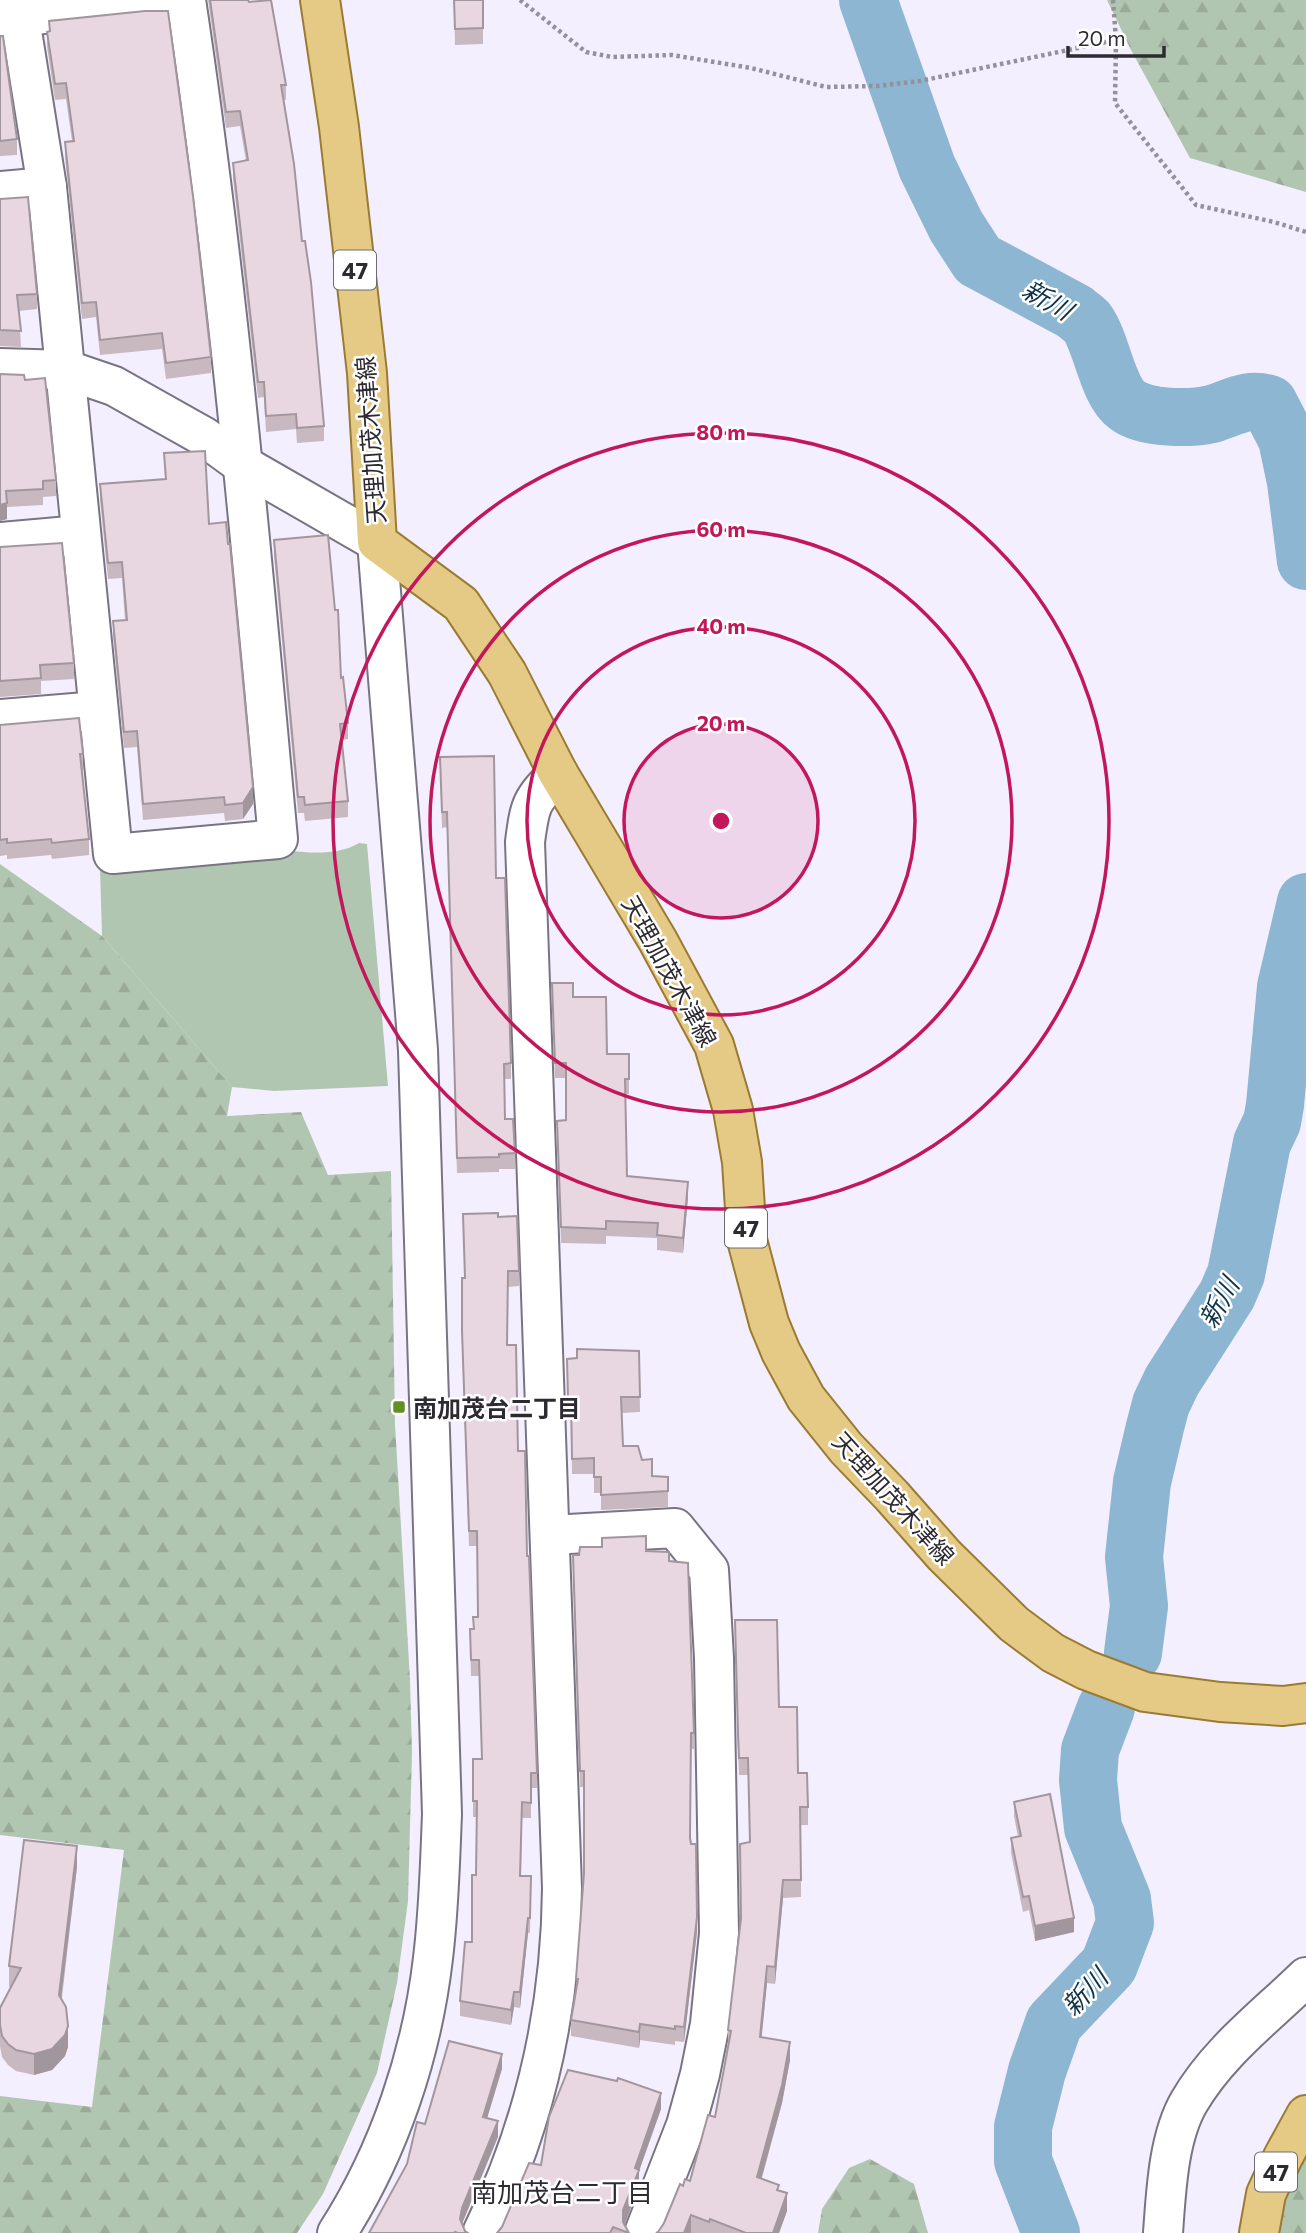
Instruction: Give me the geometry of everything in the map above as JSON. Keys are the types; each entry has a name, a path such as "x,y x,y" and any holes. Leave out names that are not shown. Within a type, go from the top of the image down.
{"main road":[{"name":"天理加茂木津線","path":"320,0 339,127 367,373 377,542 461,604 507,673 558,773 658,941 714,1045 733,1110 742,1162 747,1240 769,1322 781,1352 806,1398 846,1448 944,1555 1014,1624 1053,1653 1086,1670 1145,1692 1220,1702 1283,1706 1306,1703"},
{"name":"47","path":"1259,2233 1266,2194 1306,2115"}],"street":[{"path":"186,1 215,204 278,839 113,854 47,187 12,11 186,1"},
{"path":"0,191 47,187"},
{"path":"0,368 67,370 114,386 203,436 243,465 377,542 418,1050 442,1814 433,1959 411,2068 371,2171 337,2233"},
{"path":"0,542 81,535"},
{"path":"0,719 98,711"},
{"path":"482,2233 504,2182 530,2108 550,2029 562,1935 551,1535 525,842 528,814 535,797 558,773"},
{"path":"551,1535 676,1528 709,1570 719,1887 716,1979 700,2074 686,2125 643,2233"},
{"path":"1163,2233 1166,2189 1174,2147 1188,2103 1210,2071 1240,2038 1306,1977"}],"path":[{"path":"520,0 586,52 612,57 672,55 751,68 826,87 877,86 920,81 1116,40"},
{"path":"1113,0 1116,40 1115,103 1196,205 1306,232"}],"green space":[{"path":"1107,0 1306,0 1306,192 1190,158"},
{"path":"359,843 367,844 388,1086 274,1091 232,1087 102,936 100,869 290,851 326,852 343,850"},
{"path":"0,864 102,936 232,1087 227,1116 301,1112 328,1175 391,1171 395,1424 412,1753 408,1901 397,1983 377,2073 323,2194 297,2233 0,2233 0,2096 92,2107 124,1850 0,1835"},
{"path":"1306,2155 1306,2233 1277,2233 1284,2204"},
{"path":"870,2159 914,2184 928,2233 818,2233 822,2209 849,2168"}],"building":[{"path":"210,0 271,0 286,85 281,85 294,164 302,241 305,241 311,282 324,426 297,428 296,414 266,416 264,382 258,382 233,163 248,160 240,111 226,112"},
{"path":"454,0 483,0 483,28 455,29"},
{"path":"168,11 211,357 166,363 162,333 100,340 96,302 82,303 65,142 74,141 66,83 55,84 47,32 50,31 49,21"},
{"path":"0,36 3,36 17,139 0,141"},
{"path":"28,197 37,294 17,295 21,331 0,330 0,199"},
{"path":"0,374 24,375 25,380 45,378 56,480 43,481 43,489 6,491 7,503 0,505"},
{"path":"205,451 209,524 226,522 230,544 253,787 243,803 225,805 224,797 143,804 137,731 124,732 113,621 127,620 122,562 108,563 100,484 166,479 164,453"},
{"path":"328,535 335,610 338,610 341,678 343,677 348,723 340,724 348,801 305,805 304,797 298,797 274,540"},
{"path":"62,543 74,663 40,665 41,678 0,681 0,547"},
{"path":"79,718 89,839 52,843 51,839 7,843 7,839 0,840 0,725"},
{"path":"494,756 496,878 505,878 511,1063 504,1064 505,1119 513,1119 515,1153 499,1154 499,1157 457,1158 447,812 442,812 440,757"},
{"path":"552,983 573,983 573,997 606,997 607,1054 629,1054 629,1079 625,1079 627,1176 688,1182 683,1238 657,1235 658,1223 606,1221 606,1229 561,1227 557,1121 566,1120 566,1063 555,1063"},
{"path":"498,1213 498,1217 517,1216 519,1271 508,1271 507,1345 516,1345 518,1451 525,1451 537,1773 531,1773 531,1803 522,1802 520,1876 531,1876 530,1918 520,1992 514,1992 511,2010 460,2001 465,1942 472,1942 472,1875 476,1875 477,1801 473,1801 473,1759 482,1759 479,1660 471,1660 470,1629 474,1629 473,1617 478,1617 477,1531 469,1531 462,1331 462,1278 465,1278 463,1214"},
{"path":"577,1349 639,1351 640,1397 621,1397 623,1446 638,1446 642,1460 652,1459 652,1476 668,1477 668,1491 601,1495 601,1477 594,1477 594,1458 572,1459 567,1359 577,1358"},
{"path":"646,1536 646,1551 669,1552 669,1561 688,1563 694,1733 691,1733 690,1838 691,1844 696,1844 697,1917 684,2027 675,2026 675,2029 640,2024 639,2032 571,2020 578,1979 584,1873 584,1771 580,1771 573,1555 579,1555 580,1547 602,1547 602,1538"},
{"path":"735,1620 777,1620 779,1707 797,1707 798,1773 807,1773 808,1807 800,1807 801,1880 783,1880 775,1967 767,1966 760,2037 790,2042 782,2085 757,2177 779,2185 777,2190 787,2193 773,2233 746,2233 710,2219 709,2222 691,2215 684,2233 656,2233 664,2223 680,2184 683,2186 685,2179 690,2181 708,2115 715,2117 731,2031 728,2030 741,1918 740,1844 750,1842 748,1758 739,1758"},
{"path":"1050,1794 1074,1918 1035,1926 1029,1896 1023,1897 1011,1838 1021,1836 1014,1802"},
{"path":"24,1840 77,1846 59,1995 66,2007 68,2026 65,2035 52,2049 34,2054 16,2050 8,2044 2,2036 0,2025 0,2008 21,1968 9,1966"},
{"path":"449,2041 502,2054 483,2117 498,2121 462,2208 460,2219 468,2233 369,2233 407,2164 417,2122 425,2124"},
{"path":"568,2070 617,2081 618,2078 661,2093 635,2168 639,2170 623,2210 623,2222 629,2233 613,2227 610,2233 497,2233 529,2163 541,2165 549,2117"}],"waterway":[{"name":"新川","path":"868,0 927,167 956,226 978,260 1075,312 1087,322 1114,389 1120,398 1135,410 1168,417 1192,417 1247,403 1269,404 1287,439 1296,482 1306,561"},
{"name":"新川","path":"1133,1653 1139,1606 1134,1557 1142,1482 1161,1404 1172,1381 1227,1295 1236,1274 1262,1143 1272,1122 1286,987 1306,902"},
{"name":"新川","path":"1051,2233 1023,2161 1023,2127 1037,2071 1054,2023 1109,1965 1125,1923 1122,1899 1093,1828 1088,1780 1090,1750 1106,1708"}],"place":[{"name":"南加茂台二丁目","path":"399,1407"}],"district":[{"name":"南加茂台二丁目","path":"562,2191"}]}
